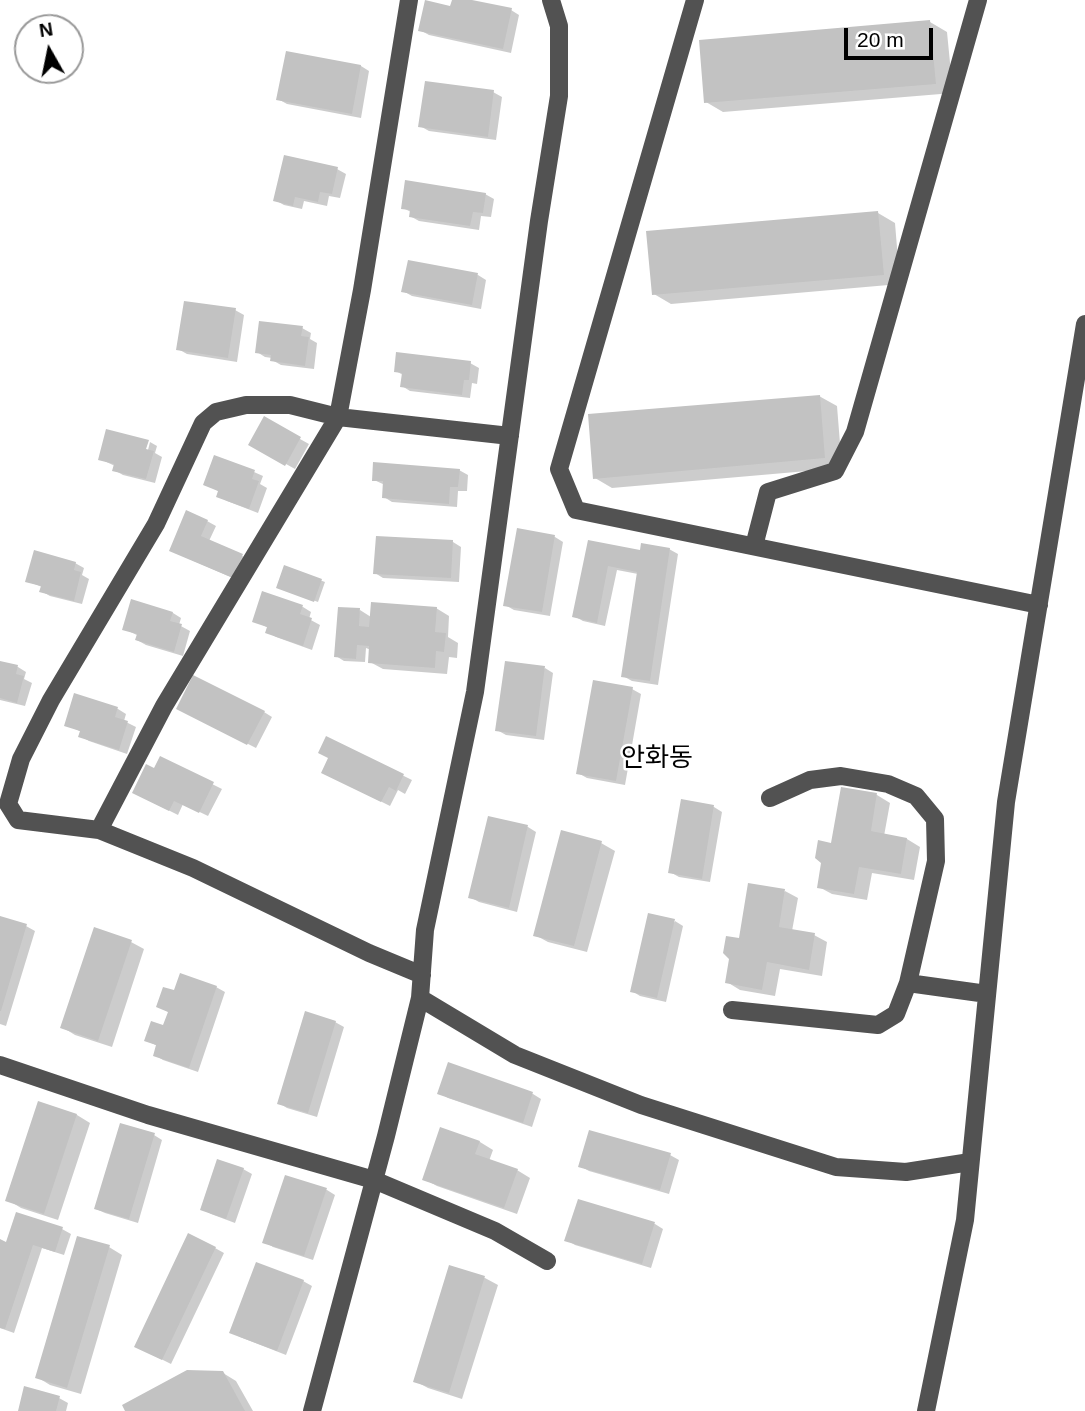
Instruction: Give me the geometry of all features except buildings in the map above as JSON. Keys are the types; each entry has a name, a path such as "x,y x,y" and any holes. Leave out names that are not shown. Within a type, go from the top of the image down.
{"street":[{"path":"99,830 164,706 338,417 362,290 409,0"},
{"path":"312,1411 420,998 425,930 475,692 539,221 559,96 559,26 551,0"},
{"path":"695,0 559,470 576,510 1039,605"},
{"path":"754,546 768,492 835,471 855,432 978,0"},
{"path":"926,1411 965,1220 1006,802 1085,324"},
{"path":"422,975 369,953 193,868 99,830 18,820 8,804 21,759 51,700 156,524 203,423 216,412 246,405 290,405 338,417 510,436"},
{"path":"732,1010 878,1026 896,1014 908,982 936,861 935,819 916,796 888,784 841,776 810,780 770,798"},
{"path":"908,982 987,994"},
{"path":"420,998 515,1055 641,1105 836,1167 906,1172 970,1162"},
{"path":"0,1065 148,1115 374,1180 495,1231 547,1261"}],"district":[{"name":"안화동","path":"657,759"}]}
